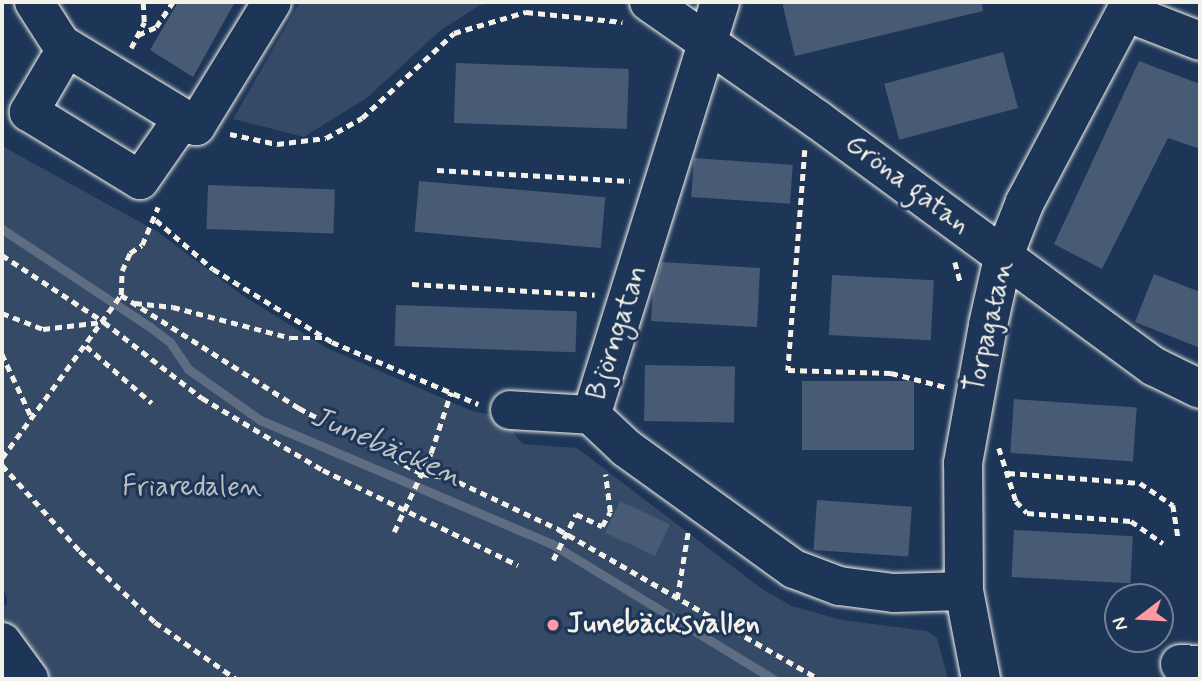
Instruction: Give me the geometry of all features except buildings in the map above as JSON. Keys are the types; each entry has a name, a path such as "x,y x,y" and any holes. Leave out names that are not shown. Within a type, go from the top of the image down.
{"street":[{"path":"34,2 61,44 189,123"},
{"path":"57,64 29,112 140,180 189,123 272,2"},
{"name":"Björngatan","path":"720,2 631,297 591,415 626,448 794,569 839,586 894,593 964,591"},
{"path":"1129,7 1200,41"},
{"name":"Torpagatan","path":"981,679 964,591 963,463 974,394 1003,258 1026,202 1129,7"},
{"name":"Gröna gatan","path":"641,12 709,42 1153,366 1200,389"},
{"path":"510,410 591,415"},
{"path":"2,642 29,679"}],"path":[{"path":"143,2 144,22 137,36 156,27 173,2"},
{"path":"189,123 297,145 326,138 362,118 454,33 526,12 641,12"},
{"path":"805,146 788,370 891,373 974,394"},
{"path":"437,170 666,183"},
{"path":"2,458 104,322 121,295 122,271 130,253 142,245 156,220 160,198"},
{"path":"156,220 213,269 326,338 489,408 510,410"},
{"path":"2,255 104,322 202,398 323,470 407,508 518,565"},
{"path":"412,284 631,297"},
{"path":"121,295 299,408 422,474 448,477 566,535 819,679"},
{"path":"134,303 173,307 291,338 326,338"},
{"path":"2,313 43,329 104,322"},
{"path":"86,346 152,403"},
{"path":"2,354 32,418"},
{"path":"394,532 422,474 452,393"},
{"path":"997,444 1016,501 1027,513 1131,521 1163,543"},
{"path":"553,560 576,514 602,526 610,512 603,477 626,448"},
{"path":"2,467 80,551 155,622 236,679"},
{"path":"1008,473 1140,483 1173,505 1178,537"},
{"path":"677,599 683,579 685,537"}],"green space":[{"path":"300,2 498,2 480,5 441,30 368,97 304,137 233,119"},
{"name":"Friaredalen","path":"2,146 158,232 239,293 327,348 472,411 512,418 514,434 523,444 577,448 762,589 792,606 842,620 927,631 937,638 948,679 40,679 2,626 2,604 7,605 7,596 2,588"}],"waterway":[{"name":"Junebäcken","path":"2,229 150,327 170,342 188,369 260,420 552,544 773,679"}],"place":[{"name":"Junebäcksvallen","path":"553,625"}]}
